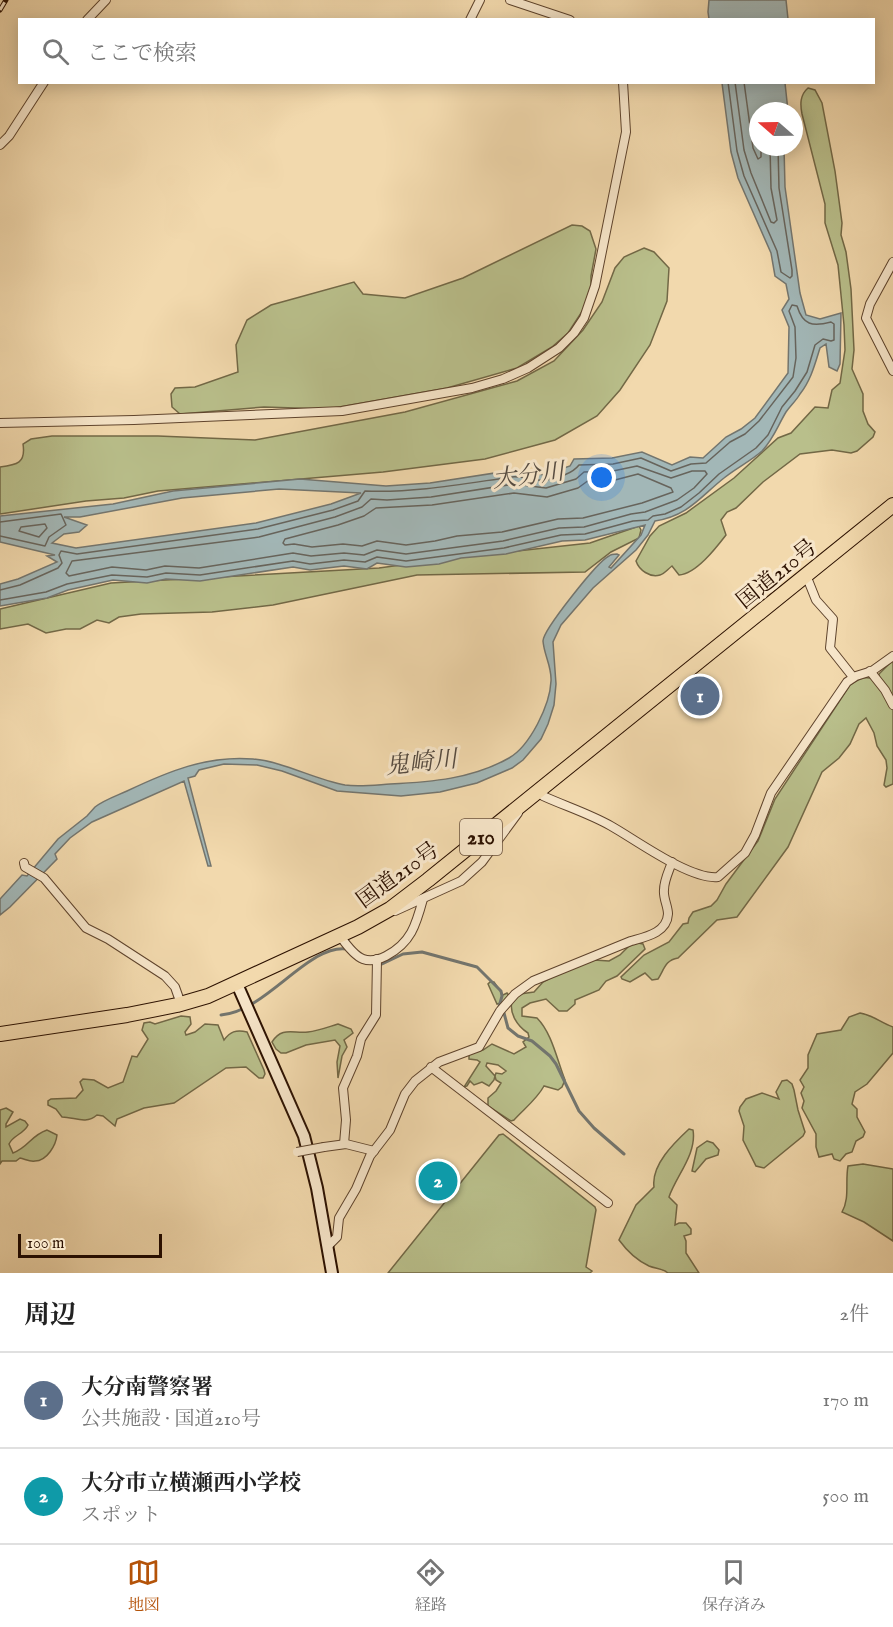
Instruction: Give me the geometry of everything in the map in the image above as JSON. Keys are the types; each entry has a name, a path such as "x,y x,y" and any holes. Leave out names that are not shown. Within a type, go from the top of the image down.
{"highway":[{"name":"国道210号","path":"0,1034 117,1016 181,1004 208,996 340,936 383,913 527,801 893,505"}],"street":[{"path":"89,18 106,0"},
{"path":"471,18 480,0"},
{"path":"510,0 564,18"},
{"path":"0,145 9,136 43,84"},
{"path":"0,423 342,411 472,388 503,379 540,362 574,333 589,307 596,286 626,132 623,84"},
{"path":"893,262 870,304 867,318 893,372"},
{"path":"806,575 816,600 833,619 834,625 829,642 832,653 853,677"},
{"path":"538,791 543,796 608,824 672,862 716,878 739,860 755,835 771,793 843,687 853,677 870,671 893,656"},
{"path":"870,671 893,705"},
{"path":"358,927 455,885 478,867 527,801"},
{"path":"327,1246 337,1237 339,1218 374,1151 393,1124 405,1094 421,1076 439,1062 479,1047 505,1005 534,981 661,929 668,915 664,888 672,862"},
{"path":"24,865 43,876 86,928 108,939 165,976 175,987 181,1004"},
{"path":"340,936 362,958 377,959 397,950 407,941 417,920 423,899"},
{"path":"344,1144 346,1120 343,1088 357,1056 359,1043 376,1015 377,959"},
{"path":"237,984 304,1136 315,1179 332,1273"},
{"path":"431,1067 608,1203"},
{"path":"297,1152 344,1144 374,1151"}],"green space":[{"path":"808,88 815,90 822,103 835,171 842,223 841,235 846,252 851,289 854,350 852,369 863,394 863,411 868,424 875,432 873,437 857,451 851,453 832,450 800,454 763,482 736,508 727,512 721,520 726,535 699,565 685,574 679,575 672,566 660,575 649,574 642,570 636,561 650,536 659,526 686,513 734,478 778,438 791,433 815,407 828,408 832,390 840,383 845,350 838,265 825,223 825,204 803,118 803,102 801,102"},
{"path":"572,225 582,226 590,231 596,249 591,289 585,307 568,333 552,347 517,368 447,388 328,409 264,407 180,414 172,407 171,394 175,388 195,387 238,372 236,345 247,320 271,305 354,282 363,294 405,298 463,278"},
{"path":"644,248 654,252 669,268 667,301 650,345 620,390 597,416 555,440 485,459 383,472 158,491 124,498 86,501 0,514 0,467 19,462 23,455 23,444 31,439 52,436 158,436 255,440 405,412 517,381 554,361 583,330 602,302 615,268 624,257"},
{"path":"639,526 641,530 639,538 611,552 585,572 417,575 273,605 212,612 141,614 119,617 109,623 97,620 80,629 46,633 28,624 0,629 0,609 111,583 379,568 590,543"},
{"path":"893,660 893,784 886,787 884,785 886,760 877,746 874,733 866,718 859,724 850,744 839,758 822,772 788,847 737,917 717,920 678,958 668,963 658,979 652,980 645,973 630,982 622,979 621,977 644,955 669,942 683,924 688,923 693,912 711,906 717,900 758,841 775,799 850,685 865,678 872,678 880,682 879,674"},
{"path":"638,943 643,944 645,949 617,976 606,981 599,990 575,1000 575,1004 567,1011 559,1011 546,999 530,1003 522,1008 522,1016 537,1018 547,1031 565,1080 562,1087 558,1090 544,1086 534,1100 511,1121 488,1106 488,1098 501,1083 496,1080 495,1076 489,1086 482,1082 474,1085 470,1081 464,1087 480,1062 469,1059 469,1054 483,1050 492,1044 514,1054 526,1047 523,1042 529,1037 528,1033 517,1023 511,1006 512,1001 520,994 534,992 543,982 556,975 594,960 609,961 629,946","holes":["487,1063 498,1065 506,1071 502,1074 496,1073 495,1076 486,1066"]},
{"path":"494,982 503,995 507,993 510,997 505,1002 497,1004 488,984"},
{"path":"860,1013 893,1027 893,1053 867,1084 855,1092 852,1104 857,1109 857,1117 865,1132 863,1137 856,1141 852,1152 846,1154 840,1161 834,1159 832,1154 819,1157 816,1134 802,1108 804,1101 801,1093 804,1087 800,1080 808,1068 808,1055 817,1034 841,1030 849,1017"},
{"path":"181,1016 190,1017 191,1024 185,1032 186,1035 195,1032 205,1024 218,1025 224,1040 234,1032 247,1032 264,1070 263,1078 259,1078 246,1067 226,1068 174,1103 144,1108 117,1119 115,1126 103,1116 97,1115 88,1120 62,1117 56,1109 48,1105 51,1099 76,1098 83,1090 80,1082 83,1079 94,1080 108,1088 123,1082 132,1056 137,1057 148,1039 142,1030 144,1023 155,1024"},
{"path":"338,1024 351,1029 353,1033 344,1040 347,1047 342,1056 338,1078 337,1062 340,1046 335,1040 306,1045 286,1053 281,1053 272,1042 284,1032 312,1031"},
{"path":"787,1080 792,1084 805,1132 764,1168 756,1166 743,1140 744,1126 739,1111 740,1107 746,1099 762,1093 779,1099 776,1092 782,1081"},
{"path":"6,1108 13,1112 6,1127 20,1119 28,1125 9,1144 13,1153 47,1130 57,1135 53,1148 47,1155 39,1160 29,1161 20,1158 16,1161 2,1161 0,1164 0,1110"},
{"path":"689,1129 693,1130 692,1148 669,1197 677,1205 675,1225 686,1223 691,1229 691,1234 684,1236 686,1253 699,1273 668,1273 640,1261 619,1240 636,1205 654,1187 656,1171 665,1155"},
{"path":"503,1134 595,1207 586,1267 592,1271 590,1273 388,1273 499,1135"},
{"path":"707,1141 713,1143 719,1150 718,1155 706,1159 695,1172 692,1171 697,1148"},
{"path":"863,1164 893,1169 893,1241 864,1222 842,1212 846,1201 848,1166"}],"water":[{"path":"709,0 786,0 788,18 709,18"},
{"name":"大分川","path":"722,84 785,84 787,102 749,102 749,156 784,156 785,187 800,293 806,315 820,319 841,313 840,364 837,371 829,367 826,344 820,348 807,383 762,451 729,474 685,510 655,521 648,535 636,550 593,588 561,625 553,642 556,684 554,705 541,739 523,760 512,768 477,783 440,792 401,796 337,791 282,771 257,765 224,764 199,770 195,776 188,778 211,866 208,866 184,781 92,822 70,838 55,854 57,859 0,915 0,899 22,875 27,876 58,839 95,807 142,784 188,766 236,758 253,759 276,763 345,785 361,786 451,778 481,771 509,758 524,744 538,724 550,691 551,676 543,641 545,634 594,570 610,555 619,555 609,567 611,568 641,535 645,525 585,540 562,541 506,554 461,558 439,564 406,567 377,563 367,569 344,566 310,570 293,567 200,581 166,579 147,583 113,580 68,590 47,598 0,606 0,584 18,579 57,562 47,556 55,555 0,542 0,516 113,504 173,491 300,479 386,486 430,483 514,470 544,475 570,466 574,459 612,458 642,452 672,465 690,457 703,458 726,437 755,418 788,373 789,327 782,310 789,299 786,284 775,276 771,253 738,178 731,152","holes":["279,489 361,493 331,504 256,523 76,548 52,543 64,534 79,532 87,525 64,517 80,517 182,498"]}],"waterway":[{"path":"221,1015 238,1011 254,1003 318,956 333,950 347,949"},
{"path":"367,963 382,964 403,954 422,952 477,967 501,991 499,1007 504,1013 508,1028 518,1036 532,1041 550,1056 579,1111 594,1128 624,1154"}],"railway":[{"path":"0,10 6,0"}],"place":[{"name":"大分南警察署","path":"700,696"},
{"name":"大分市立横瀬西小学校","path":"438,1181"}],"water label":[{"name":"鬼崎川","path":"421,762"}]}
